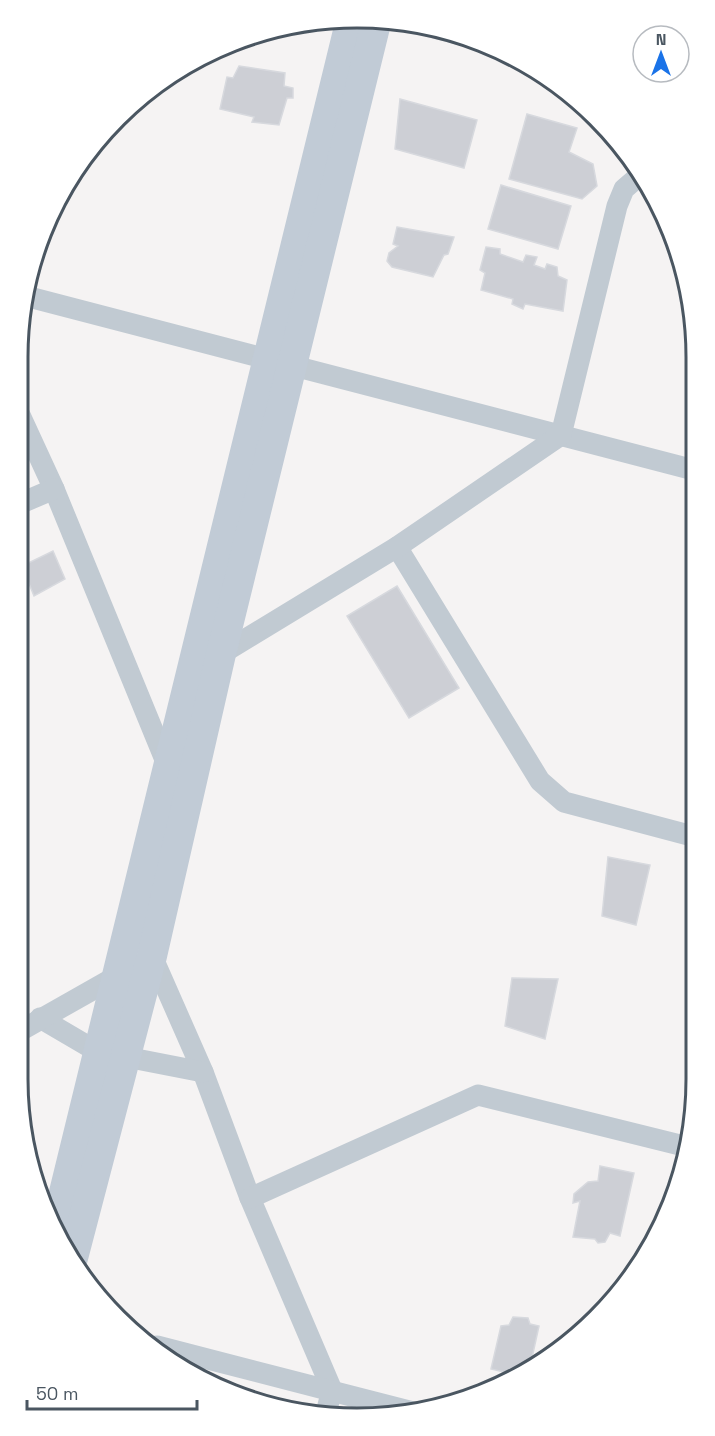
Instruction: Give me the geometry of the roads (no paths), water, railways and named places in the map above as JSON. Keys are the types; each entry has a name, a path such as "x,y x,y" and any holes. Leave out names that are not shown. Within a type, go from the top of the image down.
{"street":[{"path":"59,1216 112,1054 152,956 221,654 349,28"},
{"path":"76,1248 112,1054 117,976 168,767 374,29"},
{"path":"221,654 396,547 561,435 617,206 624,189 634,180"},
{"path":"34,298 686,468"},
{"path":"28,433 54,489 168,767"},
{"path":"28,500 54,489"},
{"path":"396,547 540,781 564,802 686,834"},
{"path":"152,956 203,1071 250,1198 332,1390 328,1406"},
{"path":"28,1026 117,976"},
{"path":"40,1018 112,1054 203,1071"},
{"path":"250,1198 478,1095 680,1145"},
{"path":"171,1350 391,1406"}]}
